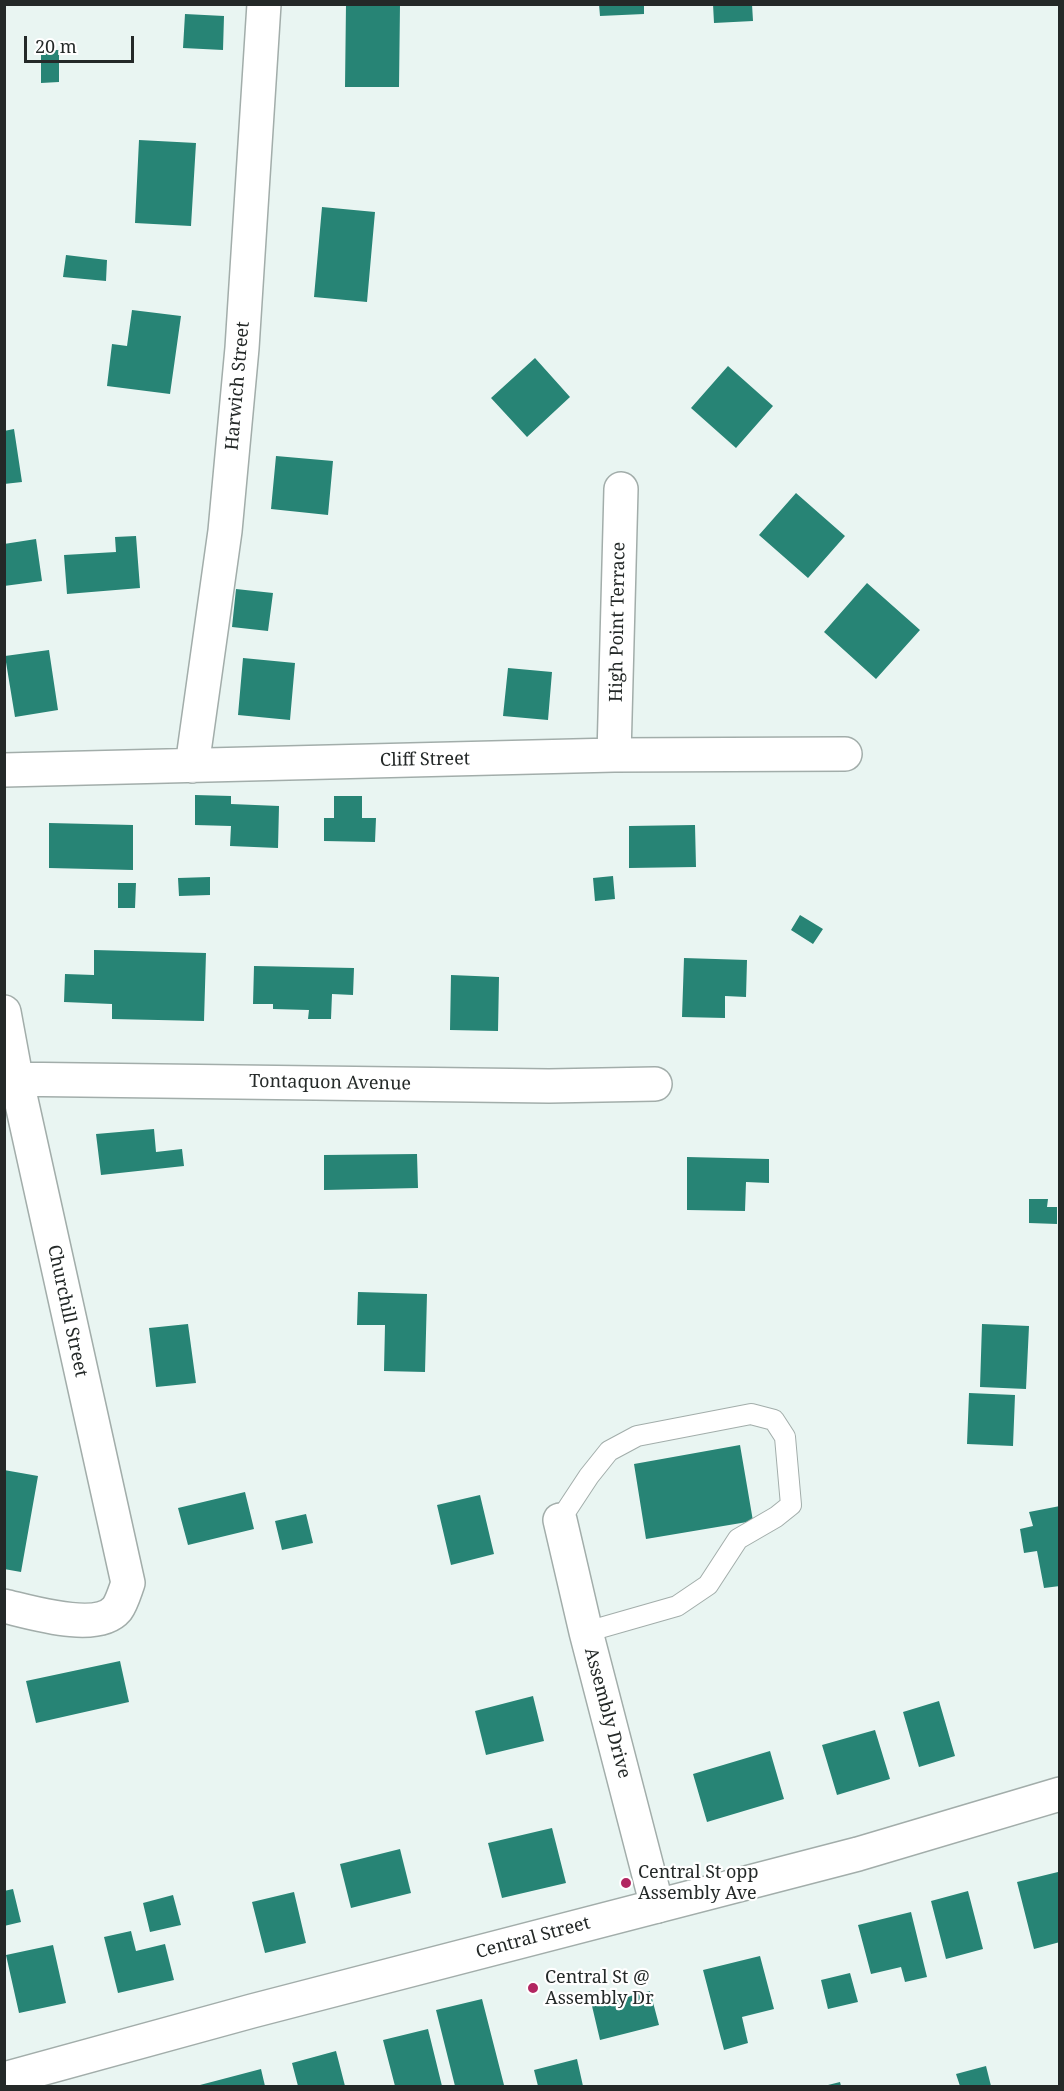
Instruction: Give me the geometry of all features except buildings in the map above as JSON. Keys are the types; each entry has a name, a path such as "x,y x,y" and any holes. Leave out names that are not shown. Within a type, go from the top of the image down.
{"street":[{"name":"Harwich Street","path":"192,766 225,531 235,428 264,4"},
{"name":"High Point Terrace","path":"614,755 621,489"},
{"name":"Cliff Street","path":"4,770 614,755 845,754"},
{"name":"Churchill Street","path":"4,1012 10,1079 128,1583 117,1608 110,1614 90,1620 61,1620 4,1606"},
{"name":"Tontaquon Avenue","path":"10,1079 549,1086 655,1084"},
{"name":"Assembly Drive","path":"560,1520 586,1632 657,1906"},
{"name":"Central Street","path":"4,2079 858,1854 1059,1794"}],"lane":[{"path":"560,1520 589,1476 609,1451 637,1436 751,1414 774,1420 785,1437 791,1505 776,1517 738,1539 708,1585 677,1606 586,1632"}],"place":[{"name":"Central St opp Assembly Ave","path":"626,1883"},
{"name":"Central St @ Assembly Dr","path":"533,1988"}]}
